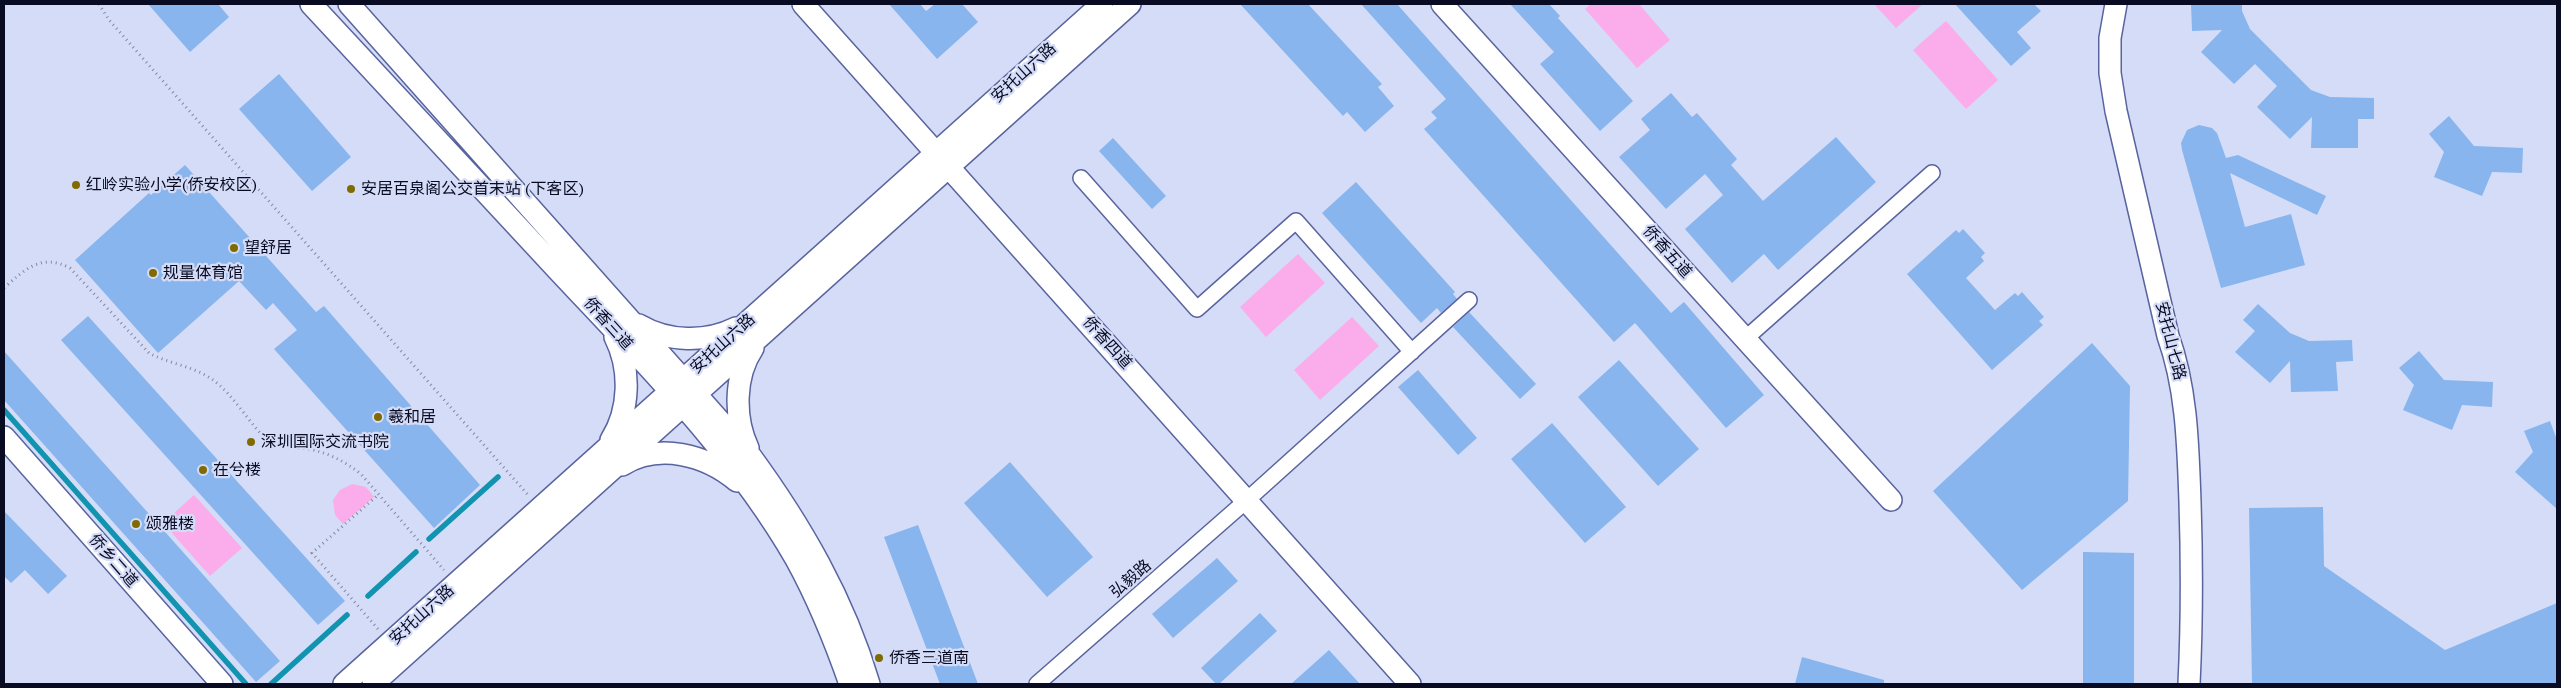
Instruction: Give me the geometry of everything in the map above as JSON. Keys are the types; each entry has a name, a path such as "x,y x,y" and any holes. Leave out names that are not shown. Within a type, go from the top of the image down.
{"street":[{"name":"侨香三道","path":"311,4 601,316 759,468 793,517 827,578 849,625 869,684"},
{"name":"侨香三道","path":"349,4 627,316 762,506 796,560 819,605 850,684"},
{"name":"侨香四道","path":"803,4 1410,684"},
{"name":"安托山六路","path":"344,684 603,452 772,324 1102,4"},
{"name":"安托山六路","path":"373,684 602,478 748,322 1130,4"},
{"name":"侨香五道","path":"1442,4 1891,500"},
{"name":"安托山七路","path":"2116,4 2110,47 2110,73 2116,111 2168,336 2177,362 2186,416 2193,600 2189,684"},
{"path":"1745,339 1932,173"},
{"path":"1081,178 1197,309 1296,221 1412,352"},
{"name":"弘毅路","path":"1037,684 1247,500 1468,300"},
{"path":"601,316 621,351 626,388 620,423 603,452"},
{"path":"627,316 648,330 686,338 723,334 748,322"},
{"path":"759,468 744,434 739,409 739,385 744,363 772,324"},
{"name":"侨乡二道","path":"4,437 222,684"},
{"path":"602,478 625,463 649,456 689,456 710,463 732,477 762,506"}],"path":[{"path":"99,4 109,20 222,150 540,508"},
{"path":"4,288 34,265 45,261 60,263 70,268 149,353 160,359 199,371 214,381 270,443 281,447 329,454 346,462 361,474 456,583"},
{"path":"378,495 312,553 390,643"}],"shaded area":[{"path":"1591,4 1639,4 1670,40 1637,68 1585,9"},
{"path":"1874,4 1923,4 1896,28"},
{"path":"1946,21 1998,80 1966,109 1913,50"},
{"path":"1298,254 1325,283 1266,337 1240,307"},
{"path":"1352,317 1379,346 1320,400 1294,370"},
{"path":"352,484 366,487 374,497 343,524 335,515 333,500 340,490"},
{"path":"194,495 242,548 210,576 163,523"}],"building":[{"path":"148,4 218,4 229,17 190,52"},
{"path":"889,4 920,4 926,11 935,4 962,4 978,22 937,59"},
{"path":"1240,4 1308,4 1382,84 1378,87 1394,106 1365,132 1347,112 1343,116"},
{"path":"1361,4 1397,4 1671,313 1684,302 1764,395 1726,428 1635,323 1614,342 1424,129 1437,118 1431,112 1446,99"},
{"path":"1510,4 1549,4 1560,16 1558,18 1633,101 1600,131 1540,64 1554,52"},
{"path":"1955,4 2034,4 2041,11 2017,32 2031,48 2011,66"},
{"path":"2191,4 2242,4 2242,11 2250,29 2311,90 2330,97 2374,98 2374,119 2358,119 2358,148 2311,148 2312,117 2290,139 2257,107 2277,86 2255,64 2234,84 2201,52 2222,30 2192,31"},
{"path":"279,74 351,157 312,191 239,109"},
{"path":"1671,93 1692,117 1697,113 1737,159 1731,165 1763,201 1836,137 1876,182 1778,270 1764,254 1732,283 1685,229 1723,195 1705,174 1666,209 1619,157 1650,130 1641,119"},
{"path":"2449,116 2474,146 2523,148 2522,173 2492,172 2482,196 2434,177 2444,152 2429,134"},
{"path":"2199,125 2212,128 2217,133 2226,158 2238,155 2326,196 2317,215 2230,173 2245,227 2291,214 2305,265 2221,288 2181,143 2187,130"},
{"path":"1113,138 1166,196 1152,209 1099,151"},
{"path":"185,165 316,312 324,306 480,485 434,528 274,349 297,330 273,303 266,310 239,281 158,353 75,260 149,193 151,195"},
{"path":"1356,182 1455,292 1453,294 1457,299 1441,313 1437,308 1421,323 1322,213"},
{"path":"1963,229 1985,253 1981,257 1984,261 1966,278 1995,310 2015,293 2018,296 2022,292 2044,317 2039,321 2043,325 1992,370 1907,274 1956,230 1959,233"},
{"path":"2258,304 2290,333 2309,341 2352,340 2353,361 2336,362 2338,391 2291,392 2290,361 2270,383 2235,352 2255,331 2243,320"},
{"path":"1469,312 1536,384 1520,399 1453,327"},
{"name":"在兮楼","path":"88,316 345,601 318,625 61,340"},
{"path":"2092,343 2130,386 2128,501 2022,590 1933,491"},
{"name":"颂雅楼","path":"4,351 280,661 256,682 4,400"},
{"path":"2419,351 2444,380 2493,382 2492,407 2462,405 2452,430 2403,410 2414,385 2399,368"},
{"path":"1619,360 1699,449 1658,486 1578,397"},
{"path":"1418,370 1477,438 1458,455 1398,387"},
{"path":"2550,421 2557,440 2557,509 2515,472 2533,452 2524,431"},
{"path":"1552,423 1626,507 1585,543 1511,459"},
{"path":"1010,462 1093,557 1047,597 964,503"},
{"path":"2323,507 2324,566 2445,650 2557,603 2557,684 2252,684 2249,508"},
{"path":"4,511 67,576 48,594 25,570 11,583 4,576"},
{"path":"918,525 978,684 940,684 884,537"},
{"path":"2083,552 2134,553 2134,684 2083,684"},
{"path":"1217,558 1238,581 1173,638 1152,614"},
{"path":"1260,613 1277,631 1219,684 1216,684 1201,668"},
{"path":"1329,650 1360,684 1291,684"},
{"path":"1802,657 1884,680 1884,684 1795,684"}],"waterway":[{"path":"4,410 246,684"},
{"path":"429,539 498,477"},
{"path":"368,596 416,552"},
{"path":"271,684 347,615"}],"place":[{"name":"红岭实验小学(侨安校区)","path":"76,185"},
{"name":"安居百泉阁公交首末站 (下客区)","path":"351,189"},
{"name":"望舒居","path":"234,248"},
{"name":"规量体育馆","path":"153,273"},
{"name":"羲和居","path":"378,417"},
{"name":"深圳国际交流书院","path":"251,442"},
{"name":"在兮楼","path":"203,470"},
{"name":"颂雅楼","path":"136,524"},
{"name":"侨香三道南","path":"879,658"}]}
